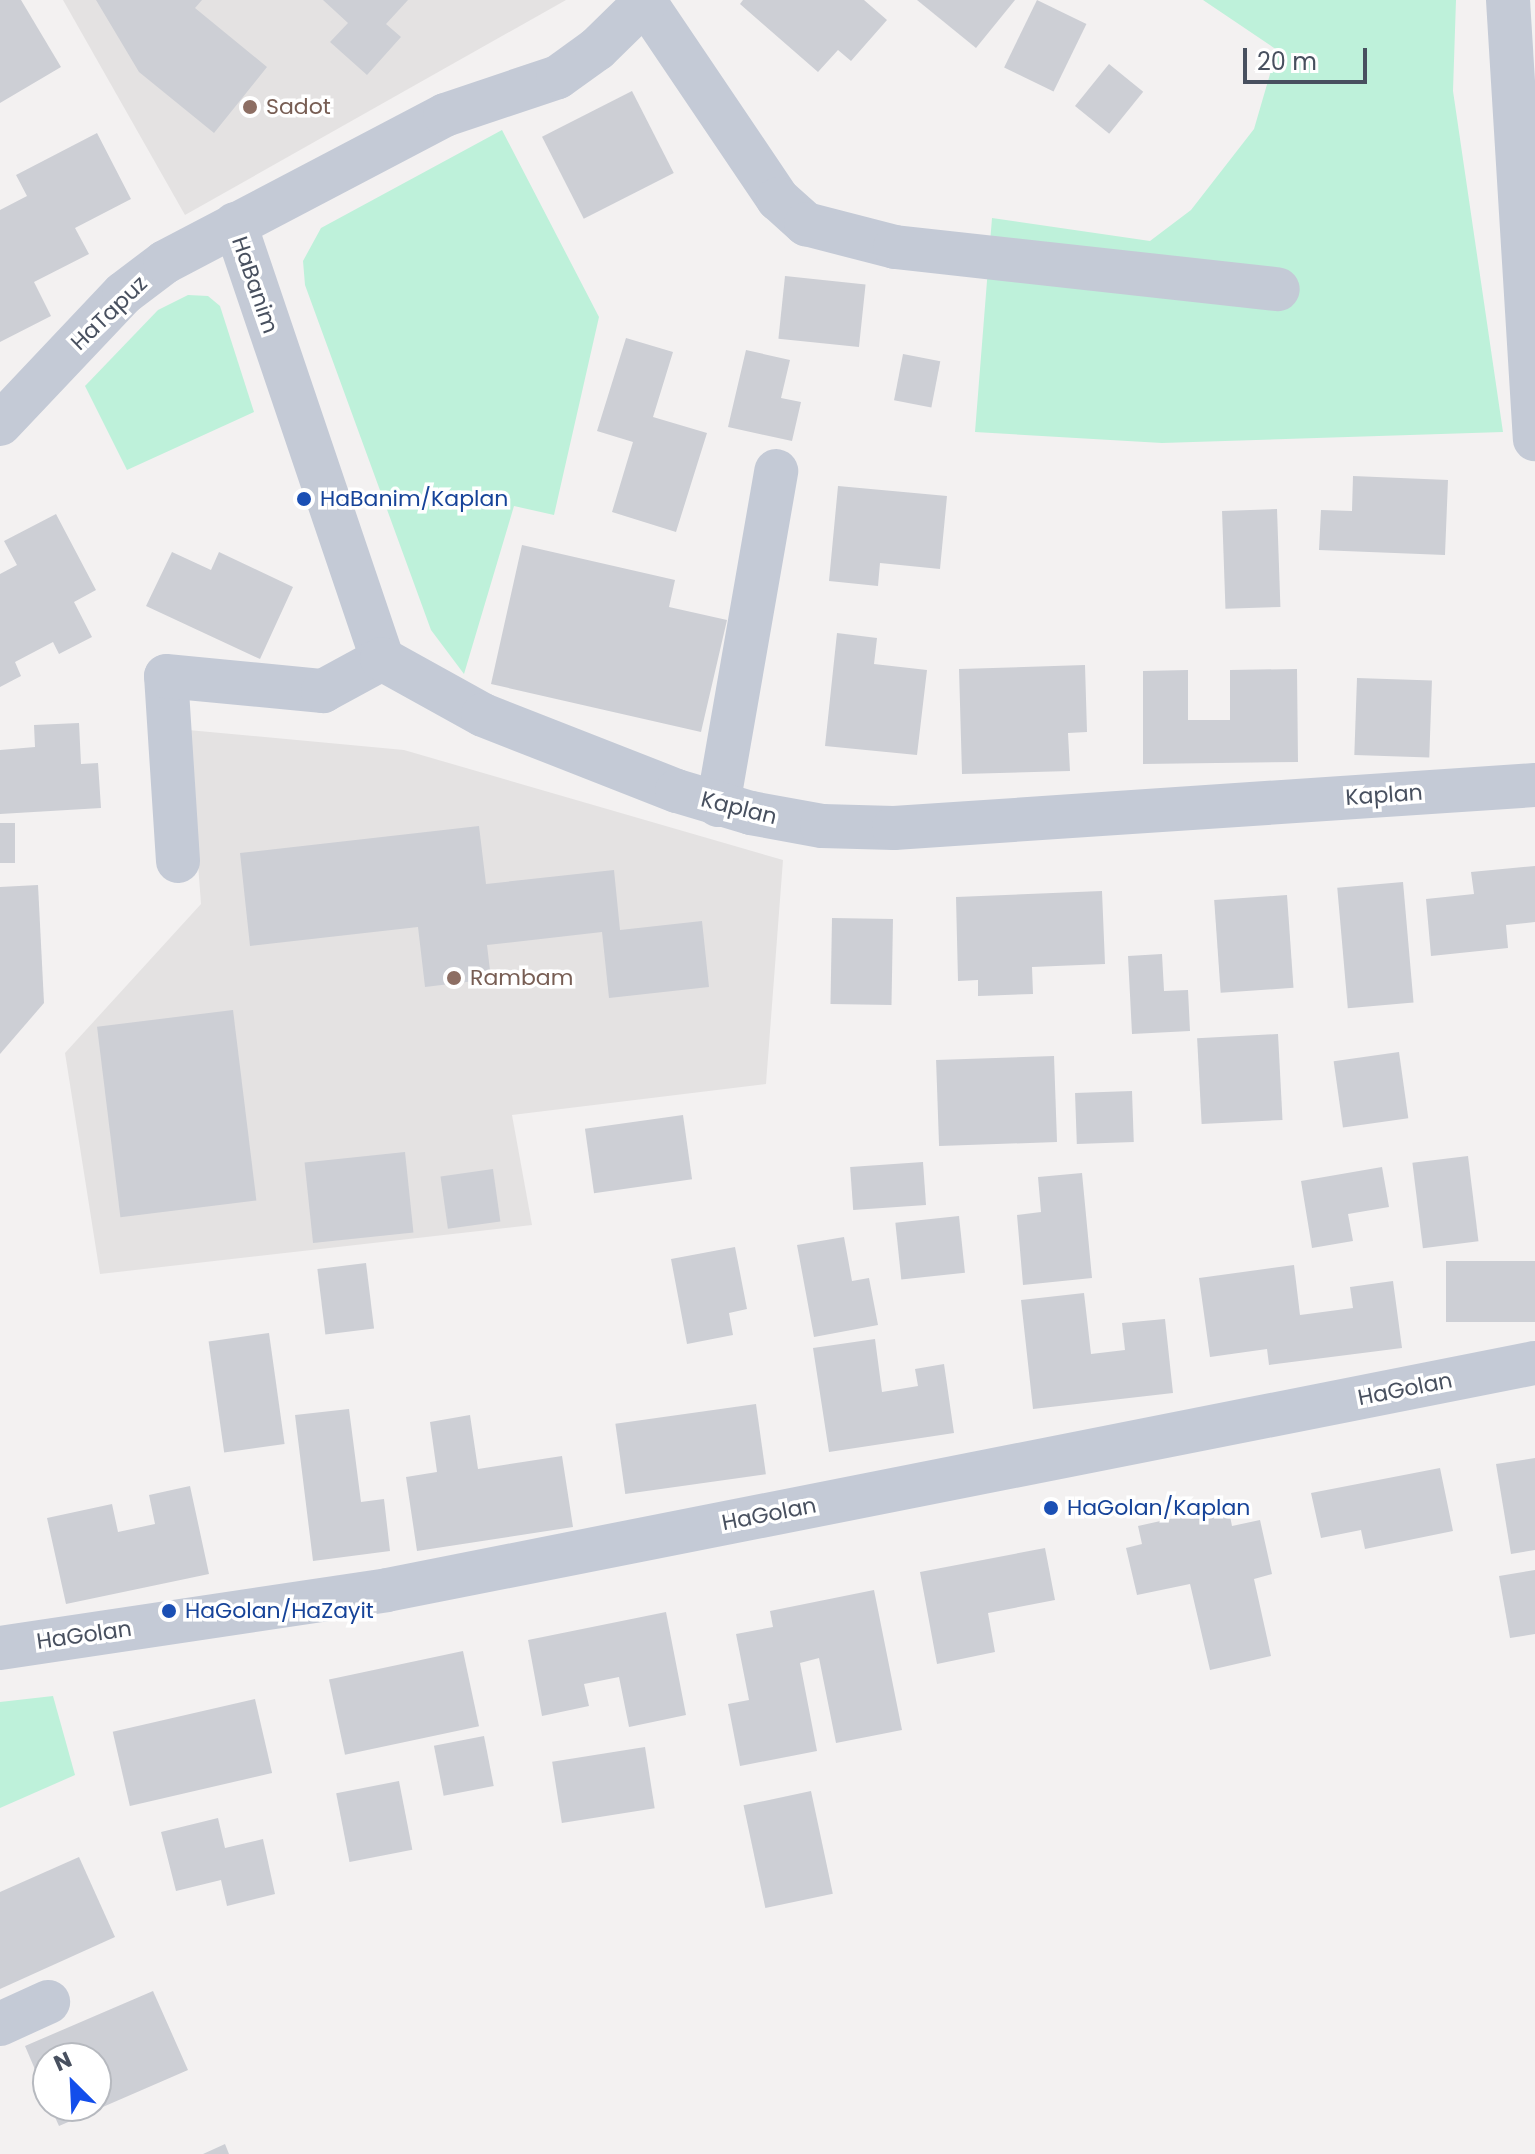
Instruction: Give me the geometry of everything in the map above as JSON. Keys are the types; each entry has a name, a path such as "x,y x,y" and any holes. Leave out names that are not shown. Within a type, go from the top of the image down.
{"street":[{"name":"HaBanim","path":"382,659 235,224 445,115 558,77 597,49 646,1"},
{"path":"646,1 778,199 806,224 895,247 1278,289"},
{"path":"1517,22 1534,414"},
{"name":"HaTapuz","path":"0,424 124,293 165,262 235,224"},
{"path":"718,805 776,471"},
{"path":"178,861 166,676 323,691 382,659"},
{"name":"Kaplan","path":"382,659 483,715 718,805 822,826 894,828 1535,785"},
{"name":"HaGolan","path":"0,1648 387,1590 1535,1363"},
{"path":"0,2024 48,2002"}],"shaded area":[{"name":"Sadot","path":"63,0 566,0 185,215"},
{"name":"Rambam","path":"188,730 404,750 783,860 766,1084 512,1115 532,1225 100,1274 65,1053 201,904"}],"green space":[{"path":"1203,0 1456,0 1453,91 1503,432 1162,443 975,432 992,218 1150,241 1191,210 1254,129 1277,50"},
{"path":"502,130 599,317 554,515 514,506 464,674 431,630 305,285 303,261 321,228"},
{"path":"188,295 208,296 220,306 254,412 127,470 85,386 158,310"},
{"path":"53,1696 75,1775 0,1808 0,1702"}],"building":[{"path":"0,0 21,0 61,67 0,103"},
{"path":"96,0 202,0 195,8 267,67 214,133 139,72"},
{"path":"323,0 408,0 386,24 401,37 367,75 330,42 348,23"},
{"path":"743,0 864,0 887,20 851,61 838,50 818,72 740,4"},
{"path":"917,0 1015,0 976,48"},
{"path":"1037,0 1086,24 1054,92 1004,67"},
{"path":"1109,64 1143,92 1109,134 1075,106"},
{"path":"632,91 674,173 584,219 542,137"},
{"path":"97,133 131,199 75,228 89,254 34,282 51,316 0,342 0,210 27,196 16,175"},
{"path":"785,276 866,284 859,347 778,339"},
{"path":"626,338 673,352 653,417 707,433 676,532 612,512 633,442 597,431"},
{"path":"746,350 790,360 781,398 801,402 792,441 728,427"},
{"path":"903,354 940,361 931,407 894,400"},
{"path":"1353,476 1448,480 1445,555 1319,550 1321,510 1352,511"},
{"path":"838,486 947,496 940,569 880,563 878,586 829,581"},
{"path":"1277,509 1280,607 1225,609 1222,511"},
{"path":"56,514 96,590 74,602 92,637 59,654 53,642 15,662 21,676 0,687 0,574 17,565 4,541"},
{"path":"522,545 675,580 669,607 727,620 701,732 491,684"},
{"path":"172,552 211,570 219,552 293,587 260,659 146,606"},
{"path":"837,633 877,638 874,664 927,670 917,755 825,746"},
{"path":"1085,665 1087,732 1068,733 1070,771 962,774 959,669"},
{"path":"1297,669 1298,762 1143,764 1143,671 1188,670 1188,720 1230,720 1230,670"},
{"path":"1357,678 1432,681 1429,758 1354,755"},
{"path":"79,723 81,764 98,763 101,808 0,814 0,750 35,747 34,725"},
{"path":"0,823 15,823 15,863 0,863"},
{"path":"479,826 486,884 614,870 620,930 702,921 709,987 609,998 602,932 487,945 491,979 425,987 418,927 250,946 240,853"},
{"path":"1535,866 1535,922 1506,925 1508,948 1431,956 1426,899 1474,894 1471,872"},
{"path":"1403,882 1414,1003 1348,1008 1337,888"},
{"path":"38,885 44,1003 0,1054 0,887"},
{"path":"1102,891 1105,964 1032,967 1033,994 978,996 978,980 958,981 956,897"},
{"path":"1287,895 1293,988 1221,993 1214,900"},
{"path":"832,918 893,919 891,1005 830,1004"},
{"path":"1162,954 1164,991 1188,990 1190,1031 1132,1034 1128,956"},
{"path":"233,1010 256,1201 120,1217 97,1027"},
{"path":"1278,1034 1283,1120 1202,1124 1197,1038"},
{"path":"1399,1052 1408,1118 1343,1128 1334,1061"},
{"path":"1054,1056 1057,1142 939,1146 936,1060"},
{"path":"1132,1091 1134,1142 1077,1144 1075,1093"},
{"path":"683,1115 692,1179 594,1193 585,1129"},
{"path":"405,1152 413,1233 313,1243 305,1163"},
{"path":"1468,1156 1478,1241 1423,1248 1412,1163"},
{"path":"923,1162 926,1205 853,1210 850,1167"},
{"path":"1382,1167 1389,1207 1348,1214 1353,1241 1312,1248 1301,1181"},
{"path":"493,1169 500,1221 448,1229 441,1176"},
{"path":"1082,1173 1092,1278 1023,1285 1017,1215 1041,1212 1038,1177"},
{"path":"959,1216 965,1273 901,1279 895,1223"},
{"path":"844,1237 852,1281 869,1278 878,1325 814,1337 797,1245"},
{"path":"735,1247 747,1309 729,1313 733,1335 687,1344 671,1259"},
{"path":"1446,1261 1535,1261 1535,1322 1446,1322"},
{"path":"366,1263 374,1329 325,1334 317,1269"},
{"path":"1294,1265 1300,1315 1353,1308 1350,1287 1393,1281 1402,1348 1269,1365 1267,1349 1210,1357 1199,1278"},
{"path":"1084,1293 1091,1354 1125,1350 1122,1323 1165,1319 1173,1393 1033,1409 1021,1300"},
{"path":"269,1333 285,1444 224,1452 209,1341"},
{"path":"875,1339 882,1392 918,1386 915,1369 944,1364 954,1433 829,1452 813,1348"},
{"path":"756,1404 766,1474 625,1494 615,1424"},
{"path":"349,1409 361,1502 384,1499 390,1551 313,1561 295,1415"},
{"path":"470,1415 478,1469 562,1456 573,1527 417,1551 406,1477 437,1472 430,1422"},
{"path":"1535,1458 1535,1550 1511,1554 1496,1464"},
{"path":"1440,1468 1453,1531 1365,1549 1361,1530 1321,1538 1311,1493"},
{"path":"190,1486 209,1574 66,1604 47,1518 112,1504 118,1532 155,1524 149,1495"},
{"path":"1228,1506 1232,1526 1260,1520 1272,1574 1254,1579 1271,1656 1210,1670 1190,1584 1137,1595 1126,1548 1142,1544 1138,1526"},
{"path":"1045,1548 1055,1600 988,1613 995,1652 937,1664 920,1572"},
{"path":"1535,1570 1535,1634 1510,1638 1499,1576"},
{"path":"874,1590 902,1730 836,1743 819,1658 800,1663 817,1751 740,1766 728,1704 749,1700 736,1634 773,1627 770,1611"},
{"path":"666,1612 686,1715 629,1727 619,1677 584,1684 589,1706 542,1716 528,1640"},
{"path":"463,1651 479,1726 345,1755 329,1679"},
{"path":"255,1699 272,1773 130,1806 113,1732"},
{"path":"484,1736 494,1786 444,1796 434,1746"},
{"path":"645,1747 655,1808 562,1823 552,1762"},
{"path":"399,1781 412,1850 350,1862 336,1793"},
{"path":"811,1791 833,1894 765,1908 744,1805"},
{"path":"218,1818 225,1848 263,1839 275,1894 227,1906 221,1880 176,1891 161,1832"},
{"path":"79,1857 115,1937 0,1989 0,1892"},
{"path":"153,1991 188,2070 112,2103 112,2042 34,2042"},
{"path":"32,2043 32,2062 25,2046"},
{"path":"225,2144 229,2154 203,2154"}],"place":[{"name":"Sadot","path":"250,107"},
{"name":"HaBanim/Kaplan","path":"304,499"},
{"name":"Rambam","path":"454,978"},
{"name":"HaGolan/Kaplan","path":"1051,1508"},
{"name":"HaGolan/HaZayit","path":"169,1611"}]}
